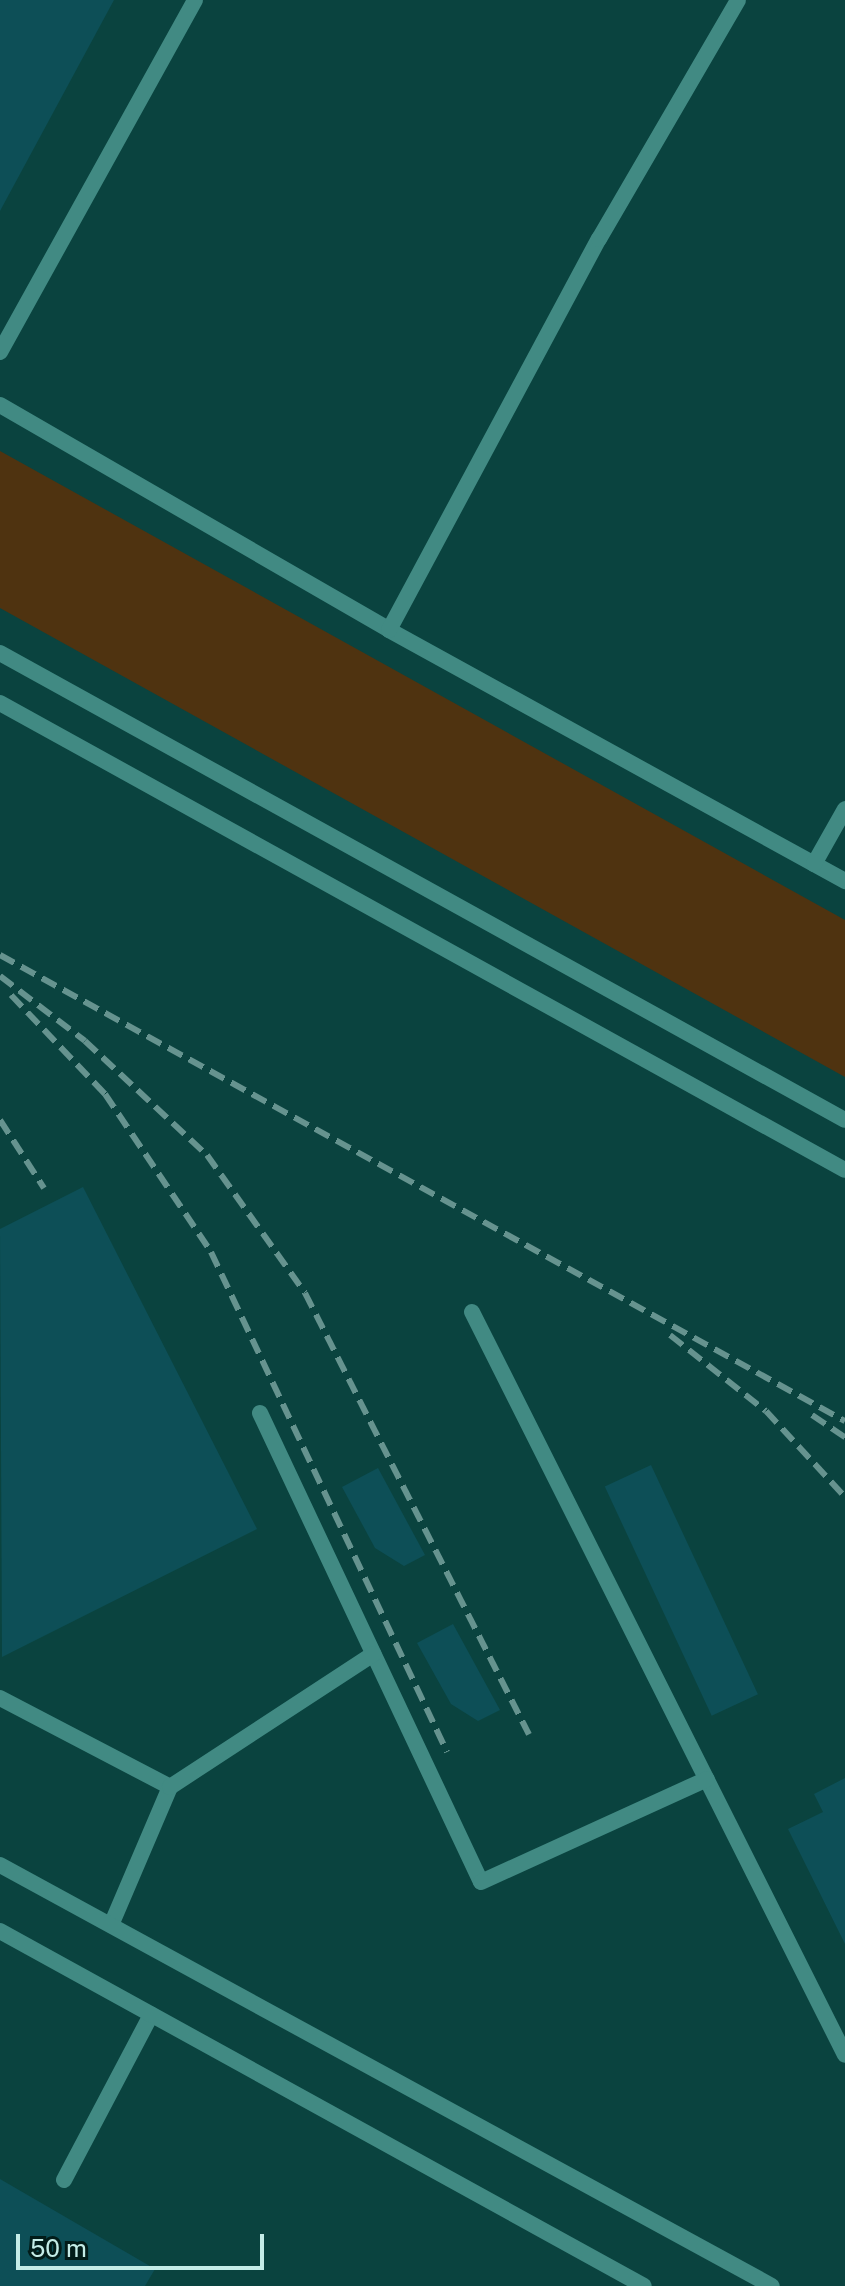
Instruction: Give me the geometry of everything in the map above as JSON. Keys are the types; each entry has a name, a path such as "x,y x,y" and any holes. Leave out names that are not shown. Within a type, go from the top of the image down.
{"street":[{"path":"0,352 195,0"},
{"path":"389,630 599,239 738,0"},
{"path":"0,405 389,630 845,881"},
{"path":"0,653 845,1120"},
{"path":"0,703 845,1170"},
{"path":"814,864 845,809"},
{"path":"472,1312 845,2055"},
{"path":"260,1413 481,1882 707,1779"},
{"path":"111,1925 170,1787 373,1654"},
{"path":"0,1698 170,1787"},
{"path":"0,1865 772,2286"},
{"path":"0,1931 644,2286"},
{"path":"64,2180 151,2015"}],"shaded area":[{"path":"0,0 845,0 845,2286 0,2286"},
{"path":"0,451 845,920 845,1077 0,608"}],"building":[{"path":"0,0 114,0 0,211"},
{"path":"83,1187 257,1529 2,1657 0,1229"},
{"path":"651,1465 758,1694 712,1716 605,1487"},
{"path":"378,1468 425,1555 404,1566 375,1548 342,1487"},
{"path":"453,1624 500,1710 478,1721 451,1704 417,1643"},
{"path":"845,1778 845,1944 788,1829 823,1812 814,1794"},
{"path":"0,2179 155,2269 145,2286 0,2286"}],"railway":[{"path":"0,955 845,1421"},
{"path":"0,976 85,1041 207,1155 305,1293 529,1734"},
{"path":"11,995 105,1094 211,1252 447,1752"},
{"path":"0,1120 44,1188"},
{"path":"670,1335 766,1411 845,1497"},
{"path":"812,1415 845,1437"}]}
